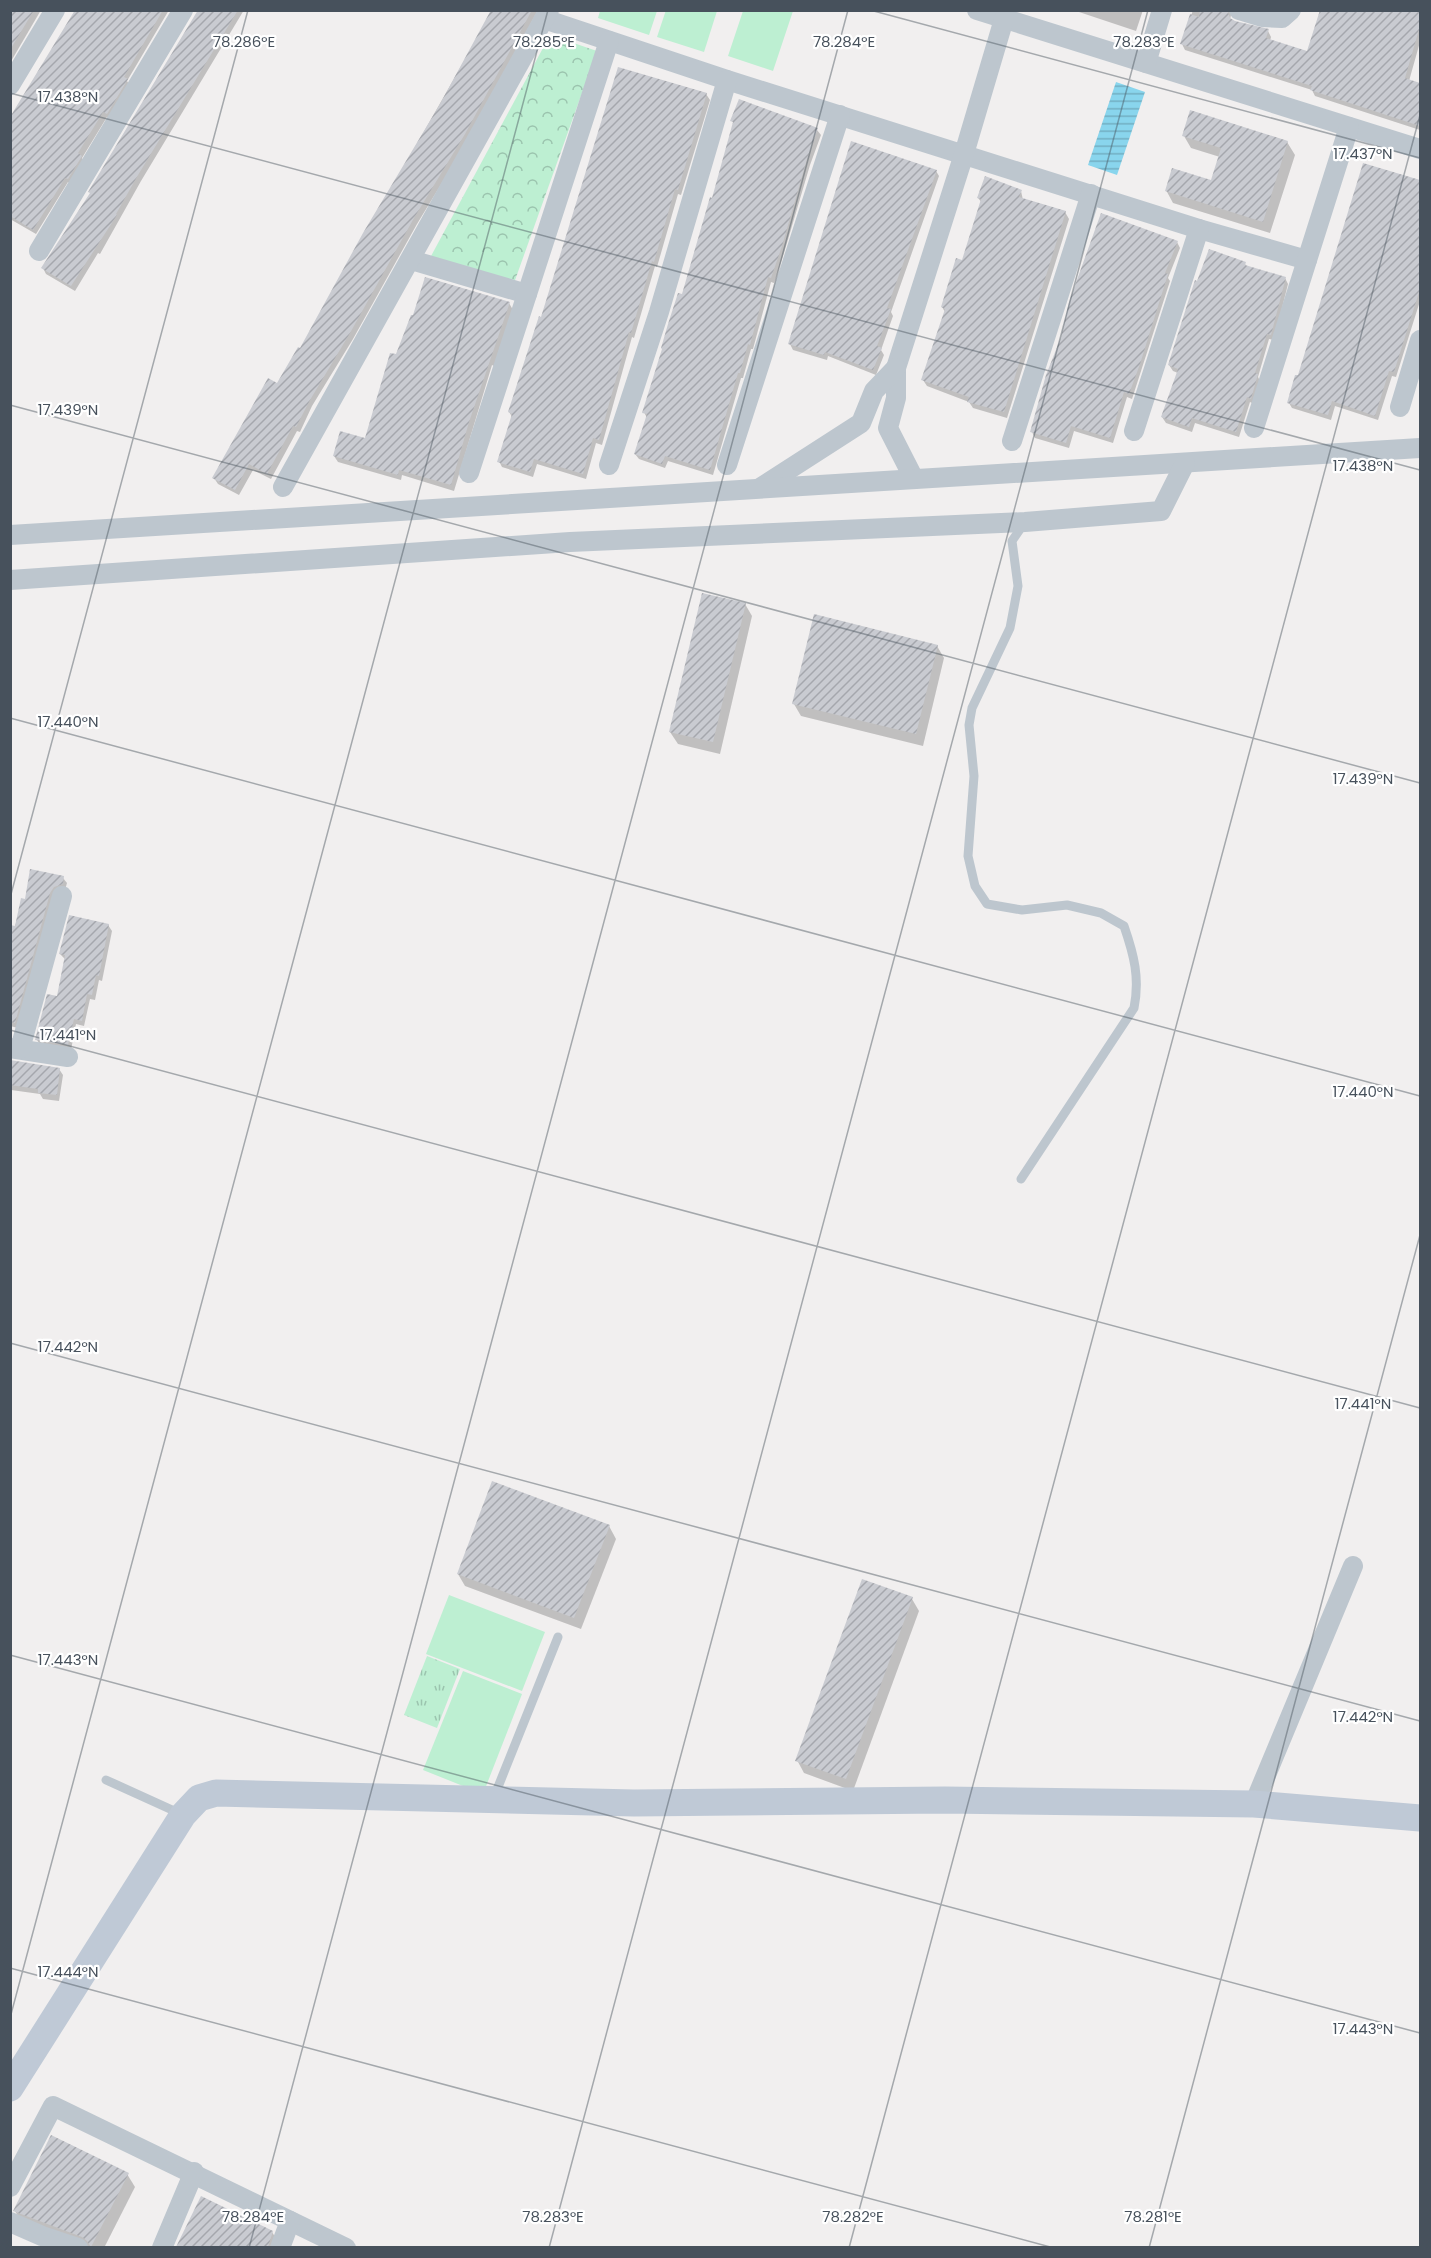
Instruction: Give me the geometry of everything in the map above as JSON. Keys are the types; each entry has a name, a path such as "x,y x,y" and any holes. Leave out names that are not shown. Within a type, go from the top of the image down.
{"street":[{"path":"10,85 55,10"},
{"path":"39,251 183,10"},
{"path":"977,10 1420,149"},
{"path":"1146,63 1162,10"},
{"path":"1239,10 1262,17 1282,18 1292,10"},
{"path":"282,487 411,261 547,15 609,40 727,80 1199,229 1308,260"},
{"path":"914,479 888,428 896,398 896,368 1004,19"},
{"path":"469,473 609,40"},
{"path":"609,465 659,312 727,80"},
{"path":"727,465 840,115"},
{"path":"1254,428 1349,127"},
{"path":"1012,441 1091,194"},
{"path":"1134,431 1199,229"},
{"path":"411,261 527,294"},
{"path":"1400,407 1420,340"},
{"path":"757,490 861,423 874,391 896,368"},
{"path":"10,535 1420,448"},
{"path":"10,580 570,542 1024,522 1161,511 1185,463"},
{"path":"62,896 15,1048 68,1057"},
{"path":"1254,1804 1353,1566"},
{"path":"10,2088 183,1815 199,1798 216,1793 634,1803 945,1800 1254,1804 1420,1818"},
{"path":"10,2187 53,2106 346,2247"},
{"path":"162,2247 194,2172"},
{"path":"280,2247 290,2221"},
{"path":"10,2222 40,2242 78,2247"}],"lane":[{"path":"1021,1179 1134,1008 1138,988 1133,952 1124,926 1101,913 1067,905 1022,910 987,904 975,886 968,856 974,776 969,725 972,708 1010,628 1018,586 1012,540 1024,522"},
{"path":"494,1800 558,1636"},
{"path":"106,1780 183,1815"}],"green space":[{"path":"600,10 657,11 649,35 598,18"},
{"path":"666,10 717,11 704,52 657,37"},
{"path":"743,11 793,11 773,71 728,56"},
{"path":"550,35 597,51 514,283 430,258"},
{"path":"449,1595 545,1632 522,1691 426,1654"},
{"path":"427,1656 460,1669 437,1728 404,1715"},
{"path":"463,1671 522,1694 483,1794 423,1770"}],"water":[{"path":"1116,82 1145,92 1117,175 1088,165"}],"building":[{"path":"10,10 34,10 10,50"},
{"path":"75,10 163,10 124,77 128,79 107,114 103,112 78,153 82,156 68,179 65,178 33,230 10,216 10,117"},
{"path":"198,10 238,10 138,175 117,215 71,286 41,268 90,193 88,192"},
{"path":"491,10 532,10 465,134 414,218 296,427 293,426 267,474 249,464 235,490 212,478 268,378 277,383 298,347 300,348 363,233 440,104"},
{"path":"1200,10 1227,10 1230,18 1235,21 1269,29 1266,38 1307,51 1320,10 1420,10 1420,26 1405,78 1420,83 1420,126 1310,90 1312,86 1180,44 1190,14 1199,17"},
{"path":"618,67 707,93 678,190 675,189 654,262 652,261 631,333 629,332 599,440 593,438 583,474 534,459 530,472 497,462 512,414 508,412 539,316 541,317"},
{"path":"739,99 818,128 782,246 771,278 768,277 750,345 748,344 740,373 738,373 710,470 665,456 662,464 634,454 647,414 642,413 678,293 682,294 710,197 712,198 733,122 730,121"},
{"path":"1190,110 1288,141 1263,222 1165,191 1172,168 1211,180 1221,148 1182,136"},
{"path":"851,141 937,170 887,308 891,309 877,346 882,348 873,370 825,352 824,355 788,344"},
{"path":"1363,163 1420,180 1420,289 1394,372 1389,371 1375,416 1332,401 1328,415 1287,403 1295,375 1298,375"},
{"path":"985,176 1022,190 1019,197 1066,211 1004,412 967,402 969,397 921,380 945,309 941,307 956,258 962,260 981,199 977,198"},
{"path":"1101,213 1178,241 1165,273 1168,274 1140,364 1129,394 1124,392 1110,438 1071,426 1066,443 1030,432 1046,375 1061,337 1069,302"},
{"path":"1209,249 1246,262 1245,265 1286,277 1271,335 1267,334 1255,373 1258,374 1251,399 1247,397 1236,432 1192,418 1189,427 1161,417 1178,369 1168,365 1195,280 1197,281"},
{"path":"425,277 510,302 469,422 451,485 399,470 398,475 333,456 340,431 365,438 390,353 396,354 411,315 413,315"},
{"path":"702,593 746,603 713,742 669,732"},
{"path":"814,614 938,645 916,734 792,704"},
{"path":"30,869 64,876 63,884 54,887 50,893 15,1023 10,1022 10,925 15,926 21,898 25,899"},
{"path":"69,915 109,924 99,976 96,975 92,995 87,994 82,1021 74,1019 68,1045 35,1040 47,994 57,996 65,955 59,954"},
{"path":"10,1060 60,1068 57,1095 38,1093 38,1089 10,1085"},
{"path":"492,1481 610,1525 574,1618 457,1574"},
{"path":"862,1579 913,1597 846,1779 795,1761"},
{"path":"51,2135 129,2173 91,2247 82,2237 13,2211"},
{"path":"201,2196 273,2231 268,2247 176,2247"}]}
